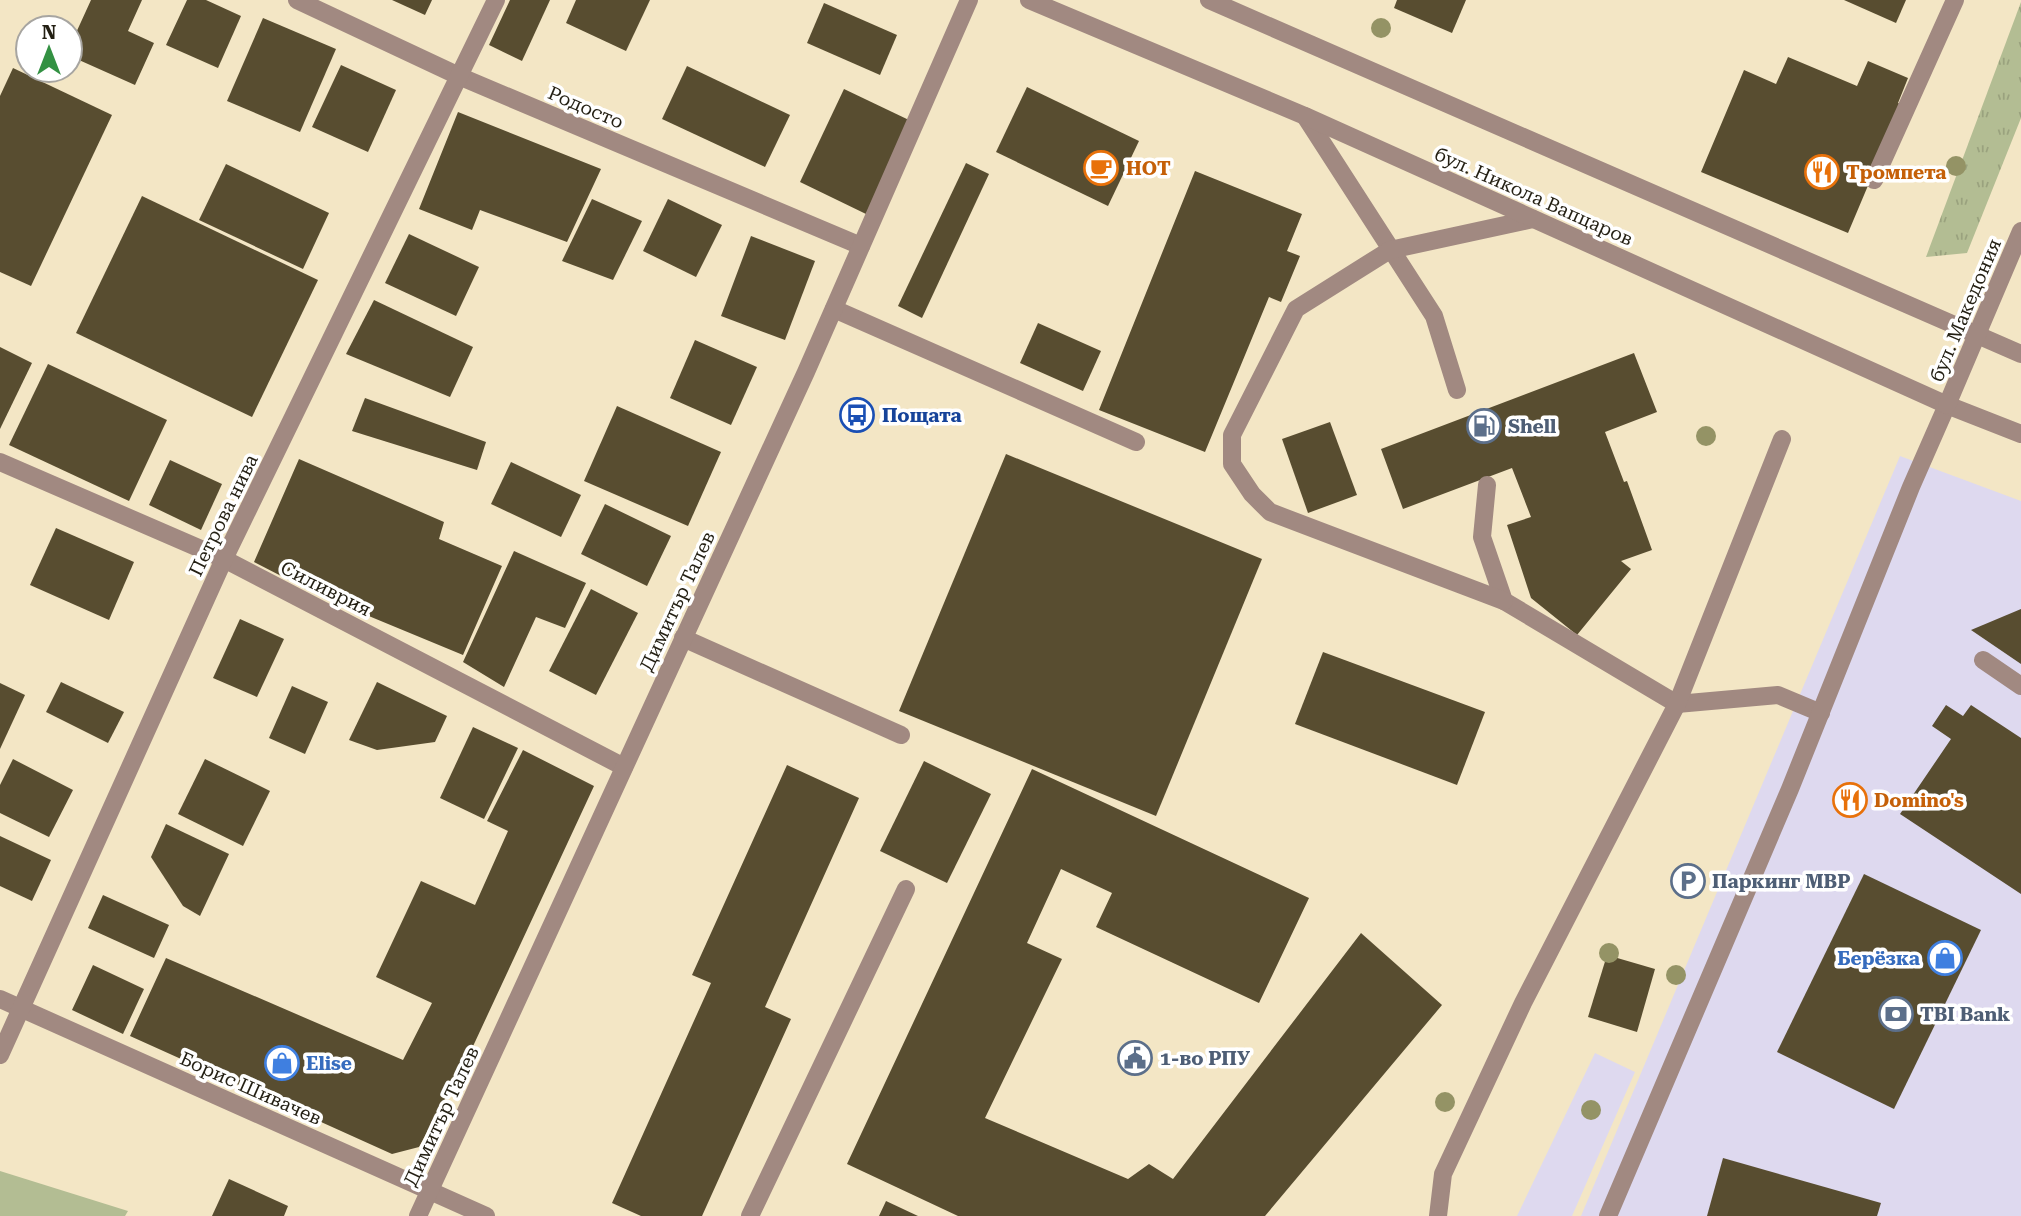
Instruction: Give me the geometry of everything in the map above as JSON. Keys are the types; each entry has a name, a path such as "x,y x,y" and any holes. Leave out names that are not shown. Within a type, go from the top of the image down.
{"street":[{"name":"Родосто","path":"297,0 461,77 861,246"},
{"name":"Петрова нива","path":"0,1055 224,559 461,77 496,0"},
{"name":"Димитър Талев","path":"418,1216 834,309 969,0"},
{"name":"бул. Никола Вапцаров","path":"1029,0 1305,116 1947,405 2021,434"},
{"path":"1209,0 1976,337 2021,354"},
{"path":"1874,180 1955,0"},
{"path":"1305,116 1434,316 1457,390"},
{"path":"1533,219 1390,250 1296,309 1233,435 1233,464 1252,494 1270,512 1504,601 1676,704 1778,695 1821,713"},
{"name":"бул. Македония","path":"1608,1216 1821,713 1910,487 2021,231"},
{"path":"834,309 1136,442"},
{"path":"1438,1216 1443,1174 1480,1090 1676,704 1782,439"},
{"name":"Силиврия","path":"0,463 224,559 624,767"},
{"path":"1487,485 1482,537 1504,601"},
{"path":"683,638 901,734"},
{"path":"1983,660 2021,686"},
{"path":"750,1216 906,889"},
{"name":"Борис Шивачев","path":"0,999 486,1216"}],"shaded area":[{"path":"1900,456 2021,501 2021,1216 1581,1216"},
{"path":"1595,1053 1635,1072 1572,1216 1517,1216"}],"green space":[{"path":"2021,2 2021,118 1967,253 1926,257"},
{"path":"0,1171 128,1211 125,1216 0,1216"}],"building":[{"path":"91,0 142,0 128,31 154,43 135,85 84,62 84,15"},
{"path":"187,0 206,0 241,16 218,68 166,45"},
{"path":"392,0 432,0 425,15"},
{"path":"510,0 550,0 522,61 489,45"},
{"path":"576,0 650,0 626,51 566,23"},
{"path":"1397,0 1466,0 1452,33 1394,8"},
{"path":"1844,0 1906,0 1896,23"},
{"path":"824,3 897,35 880,75 807,43"},
{"path":"263,18 336,49 300,132 227,101"},
{"path":"1788,57 1857,86 1868,61 1908,78 1898,103 1902,105 1848,233 1701,172 1744,70 1776,84"},
{"path":"341,65 396,90 368,152 312,127"},
{"path":"687,66 790,115 765,167 662,119"},
{"path":"13,68 14,84 47,84 112,115 31,286 0,272 0,96"},
{"path":"1027,87 1139,141 1108,206 996,152"},
{"path":"844,89 911,121 866,214 800,182"},
{"path":"458,112 601,169 567,242 480,210 472,230 419,209"},
{"path":"966,163 989,174 922,318 898,306"},
{"path":"226,164 329,213 303,269 199,220"},
{"path":"1195,171 1302,214 1287,251 1300,256 1281,302 1269,297 1205,452 1099,410"},
{"path":"142,196 318,280 252,417 76,333"},
{"path":"592,199 642,221 613,280 562,261"},
{"path":"668,199 722,225 696,277 643,251"},
{"path":"409,234 479,267 456,316 385,283"},
{"path":"751,236 815,261 785,340 721,316"},
{"path":"374,300 473,347 450,397 346,354"},
{"path":"1038,323 1101,351 1083,391 1020,363"},
{"path":"695,340 757,367 731,425 670,398"},
{"path":"0,347 32,363 0,429"},
{"path":"1634,353 1657,412 1605,432 1624,482 1627,481 1652,550 1621,561 1631,569 1577,635 1531,598 1507,525 1531,517 1512,468 1403,509 1381,449"},
{"path":"48,364 167,420 129,501 9,445"},
{"path":"365,398 486,442 477,470 352,431"},
{"path":"617,406 721,452 688,526 584,481"},
{"path":"1330,422 1357,495 1308,513 1282,439"},
{"path":"1006,454 1262,559 1156,816 899,711"},
{"path":"299,459 444,522 439,539 502,566 463,655 318,595 254,562"},
{"path":"170,460 222,484 201,530 149,505"},
{"path":"511,462 581,495 561,537 491,504"},
{"path":"605,504 671,536 647,586 581,554"},
{"path":"56,528 134,562 109,620 30,585"},
{"path":"514,551 586,583 565,628 536,617 504,687 463,662"},
{"path":"591,589 638,613 596,695 549,671"},
{"path":"2021,609 2021,664 1971,630"},
{"path":"240,619 284,639 257,697 213,678"},
{"path":"1323,652 1485,712 1457,785 1295,724"},
{"path":"61,682 124,712 108,743 46,712"},
{"path":"377,682 447,716 435,742 377,750 349,740"},
{"path":"0,683 25,695 0,749"},
{"path":"292,686 328,702 305,754 269,738"},
{"path":"1946,705 1963,716 1971,705 2021,738 2021,894 1900,814 1951,739 1932,726"},
{"path":"473,727 518,748 484,819 440,798"},
{"path":"523,750 594,786 468,1057 419,1147 392,1154 130,1036 166,958 403,1060 432,1003 376,977 421,881 475,905 508,831 487,821"},
{"path":"13,759 73,790 49,837 0,813 0,785"},
{"path":"205,759 270,791 243,846 178,814"},
{"path":"924,761 991,794 947,883 880,851"},
{"path":"787,765 859,798 765,1007 791,1019 702,1216 641,1216 612,1203 711,983 692,975"},
{"path":"1032,769 1309,898 1259,1003 1096,927 1112,893 1061,869 1027,943 1062,959 985,1118 1128,1179 1149,1164 1173,1179 1361,933 1442,1005 1265,1216 958,1216 847,1164"},
{"path":"166,824 229,854 200,916 183,906 151,857"},
{"path":"0,836 51,860 32,901 0,886"},
{"path":"1864,874 1981,930 1894,1109 1777,1052"},
{"path":"103,895 169,925 154,958 88,928"},
{"path":"1607,955 1655,969 1637,1032 1588,1017"},
{"path":"93,965 144,989 123,1034 72,1010"},
{"path":"1723,1158 1881,1203 1877,1216 1707,1216"},
{"path":"229,1179 288,1206 284,1216 212,1216"},
{"path":"886,1201 918,1216 879,1216"}],"place":[{"name":"HOT","path":"1101,168"},
{"name":"Тромпета","path":"1822,172"},
{"name":"Пощата","path":"857,415"},
{"name":"Shell","path":"1484,426"},
{"name":"Domino's","path":"1850,800"},
{"name":"Паркинг МВР","path":"1688,881"},
{"name":"Берёзка","path":"1945,958"},
{"name":"TBI Bank","path":"1896,1014"},
{"name":"1-во РПУ","path":"1135,1058"},
{"name":"Elise","path":"282,1063"}]}
